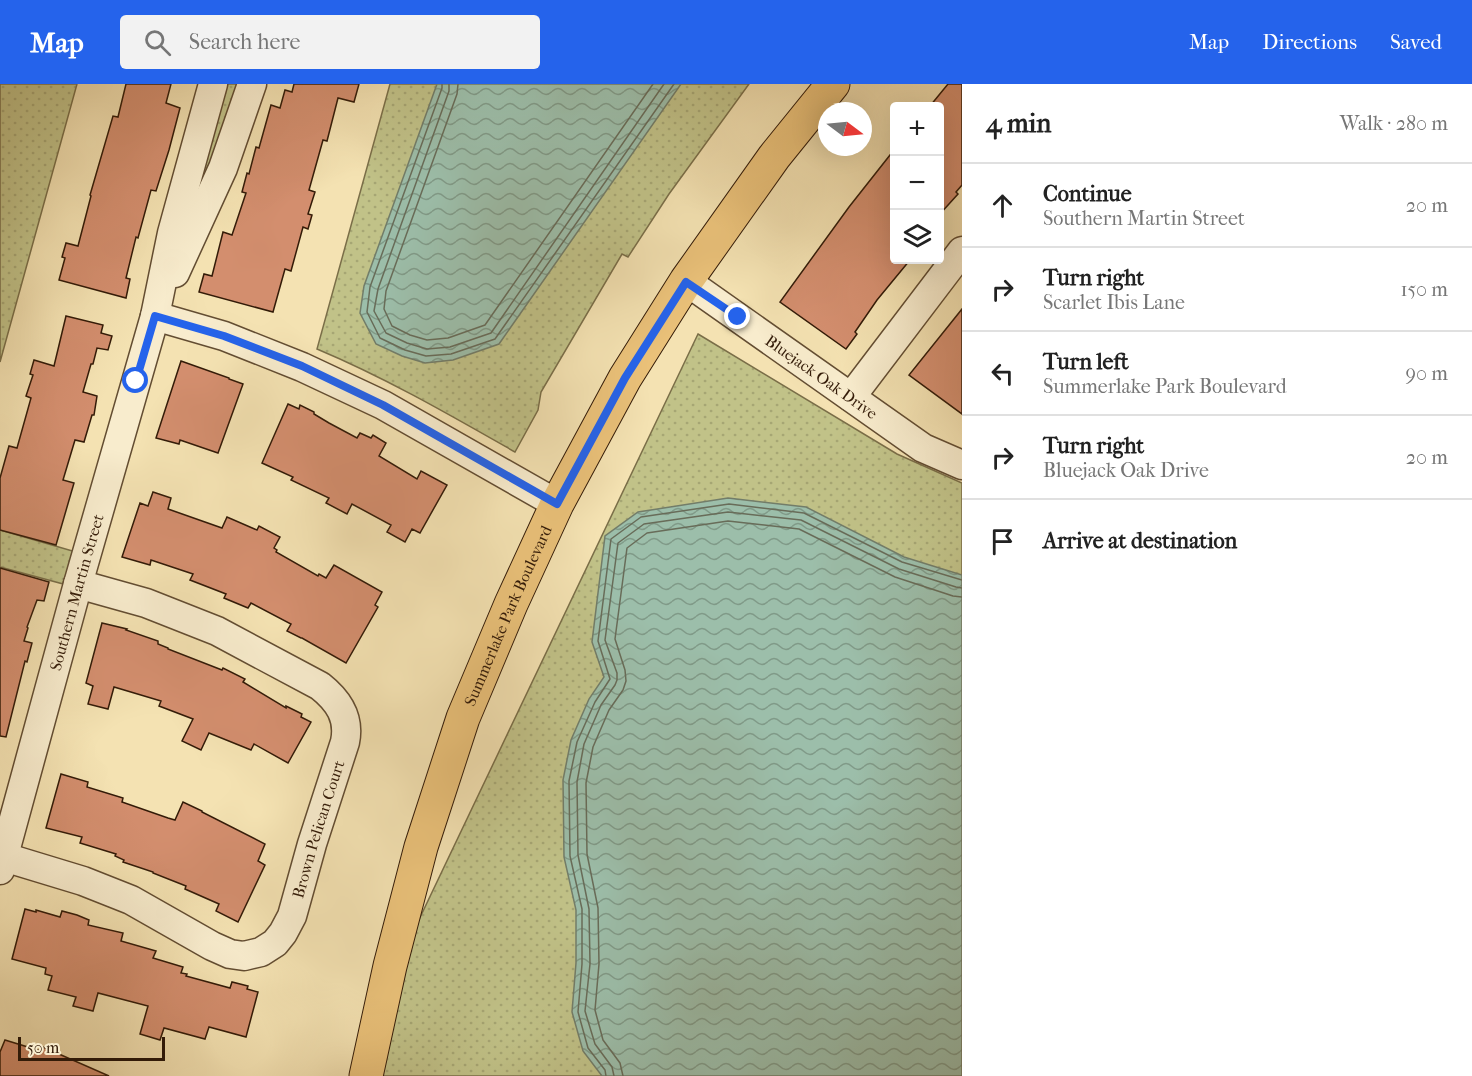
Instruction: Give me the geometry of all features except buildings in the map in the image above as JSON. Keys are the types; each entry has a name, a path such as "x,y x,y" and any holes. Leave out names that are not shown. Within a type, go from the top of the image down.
{"main road":[{"name":"Summerlake Park Boulevard","path":"366,1076 390,966 421,847 462,718 557,504 625,378 686,282 774,157 833,84"}],"street":[{"name":"Southern Martin Street","path":"2,864 78,584 155,316 172,233 213,84"},
{"name":"Southern Martin Street","path":"155,316 223,168 252,84"},
{"path":"851,397 962,251"},
{"name":"Bluejack Oak Drive","path":"686,282 923,448 962,465"},
{"path":"155,316 224,336 302,366 383,405 557,504"},
{"name":"Brown Pelican Court","path":"2,864 83,881 131,900 230,954 244,956 261,952 275,943 292,916 312,844 345,742 347,733 345,719 334,697 320,686 217,631 146,603 78,584"}],"green space":[{"path":"0,84 77,84 0,362"},
{"path":"220,84 244,84 226,136 179,233"},
{"path":"390,84 749,84 669,194 628,257 622,254 541,392 538,410 515,452 393,385 317,349"},
{"path":"698,334 897,454 962,483 962,1076 384,1076 380,1069 405,949"},
{"path":"0,530 76,552 67,585 0,567"}],"water":[{"path":"437,84 681,84 499,344 453,360 425,363 376,344 360,313 364,286"},
{"path":"728,498 806,507 904,557 962,575 962,1076 602,1076 583,1051 572,1012 576,963 576,910 564,857 563,780 571,740 589,699 604,677 592,642 605,536 638,512"}],"route":[{"path":"136,381 155,316 174,321 224,336 302,366 383,405 557,504 625,378 686,282 738,317"}]}
